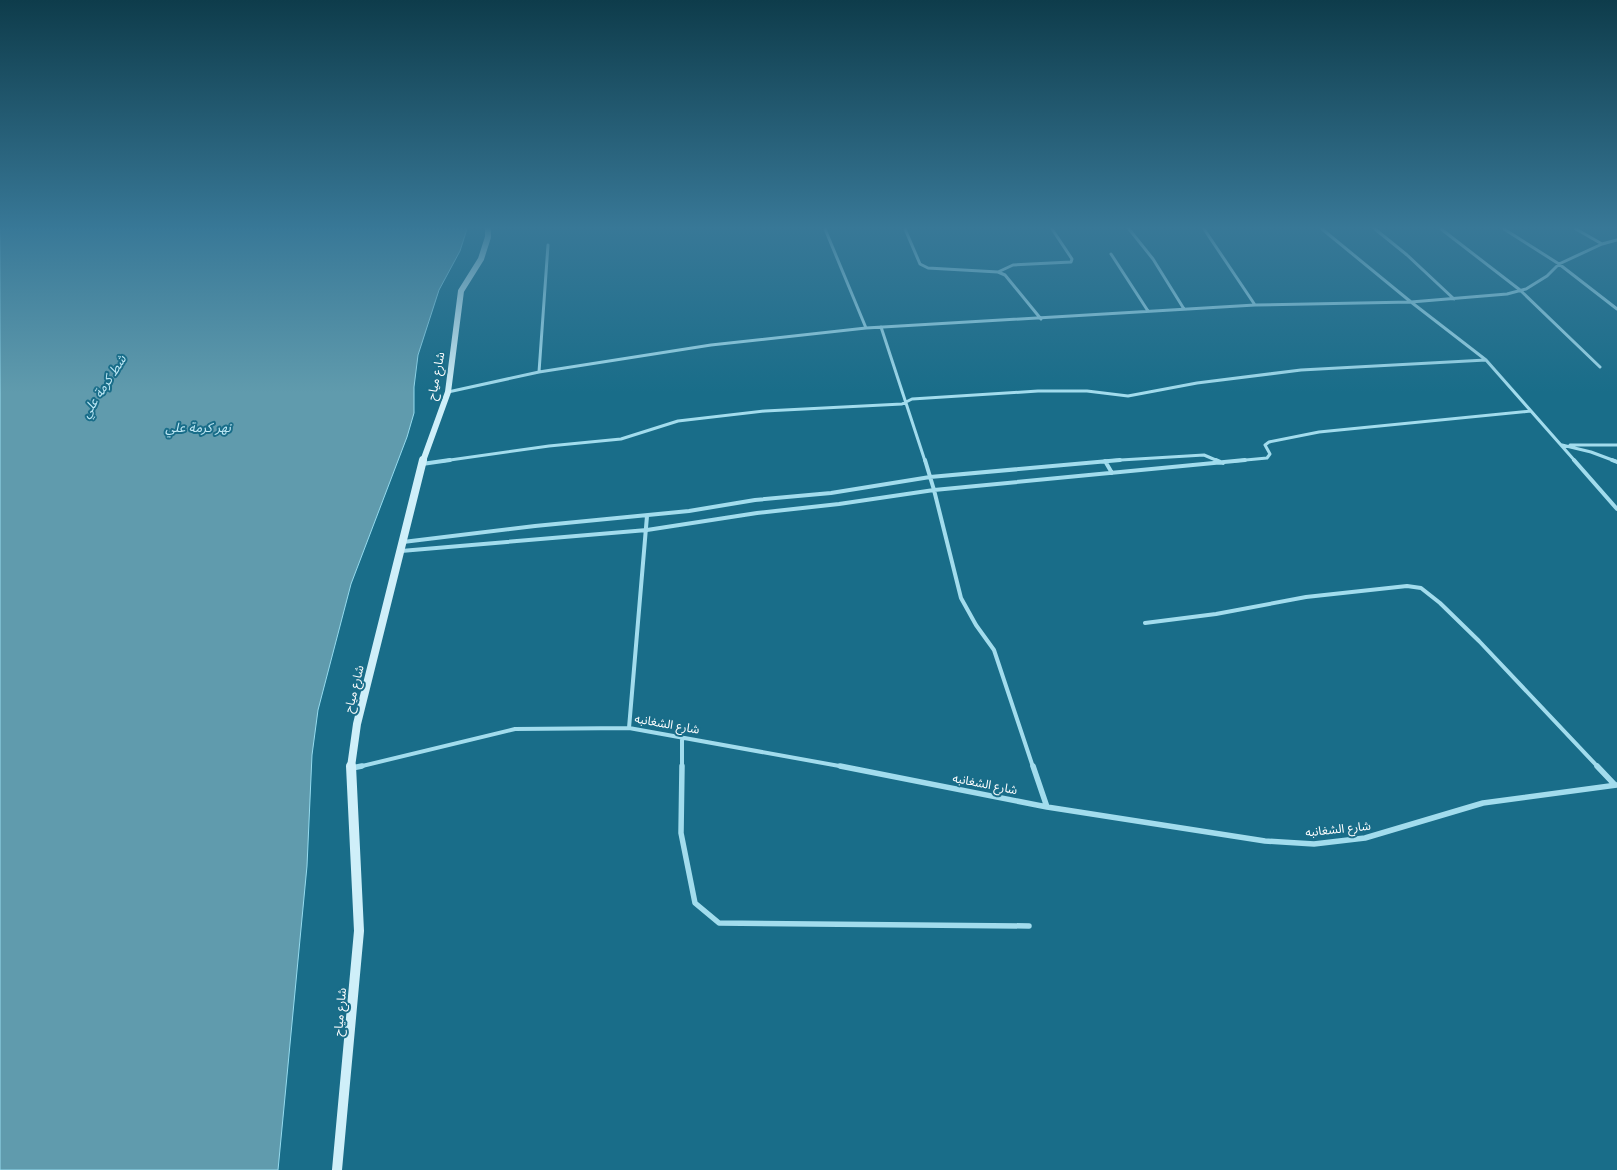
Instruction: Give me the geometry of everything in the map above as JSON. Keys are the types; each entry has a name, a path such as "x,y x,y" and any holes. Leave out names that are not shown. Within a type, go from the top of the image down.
{"street":[{"name":"شارع مياح","path":"337,1170 359,931 352,768 357,724 422,464 448,392 461,291 465,284"},
{"path":"539,372 546,284"},
{"path":"848,284 866,328"},
{"path":"1014,284 1041,319"},
{"path":"1130,284 1148,311"},
{"path":"1168,284 1184,309"},
{"path":"1241,284 1255,305"},
{"path":"1389,284 1486,360 1617,509"},
{"path":"1438,284 1454,299"},
{"path":"1512,284 1600,367"},
{"path":"448,392 539,372 711,346 866,328 956,321 1041,319 1255,305 1411,302 1507,294 1526,289 1535,284"},
{"path":"1584,284 1617,309"},
{"path":"881,327 907,403 934,490 961,598 976,625 994,650 1047,807"},
{"path":"422,464 549,446 620,439 678,421 765,411 902,404 907,403 912,399 1038,391 1087,391 1128,396 1197,383 1301,370 1486,360"},
{"path":"402,546 647,530 934,490 1267,458 1270,454 1265,444 1269,442 1319,432 1531,411"},
{"path":"1561,445 1617,445"},
{"path":"1561,445 1591,452 1617,462"},
{"path":"402,546 535,526 647,516 689,511 755,500 831,493 930,477 1105,461 1204,455 1223,463"},
{"path":"1105,461 1112,473"},
{"path":"630,728 647,516"},
{"path":"1145,623 1216,614 1306,597 1407,586 1421,588 1440,603 1479,641 1616,785"},
{"name":"شارع الشغانبه","path":"352,768 515,729 630,728 797,757 1047,807 1265,841 1314,844 1365,838 1483,803 1616,785"},
{"path":"682,737 681,832 688,871 695,903 719,923 1029,926"}],"water":[{"name":"نهر كرمة علي","path":"0,284 442,284 418,355 414,387 414,413 407,437 351,584 318,710 312,755 307,866 278,1170 0,1170"}],"water label":[{"name":"شط كرمة علي","path":"103,386"}]}
